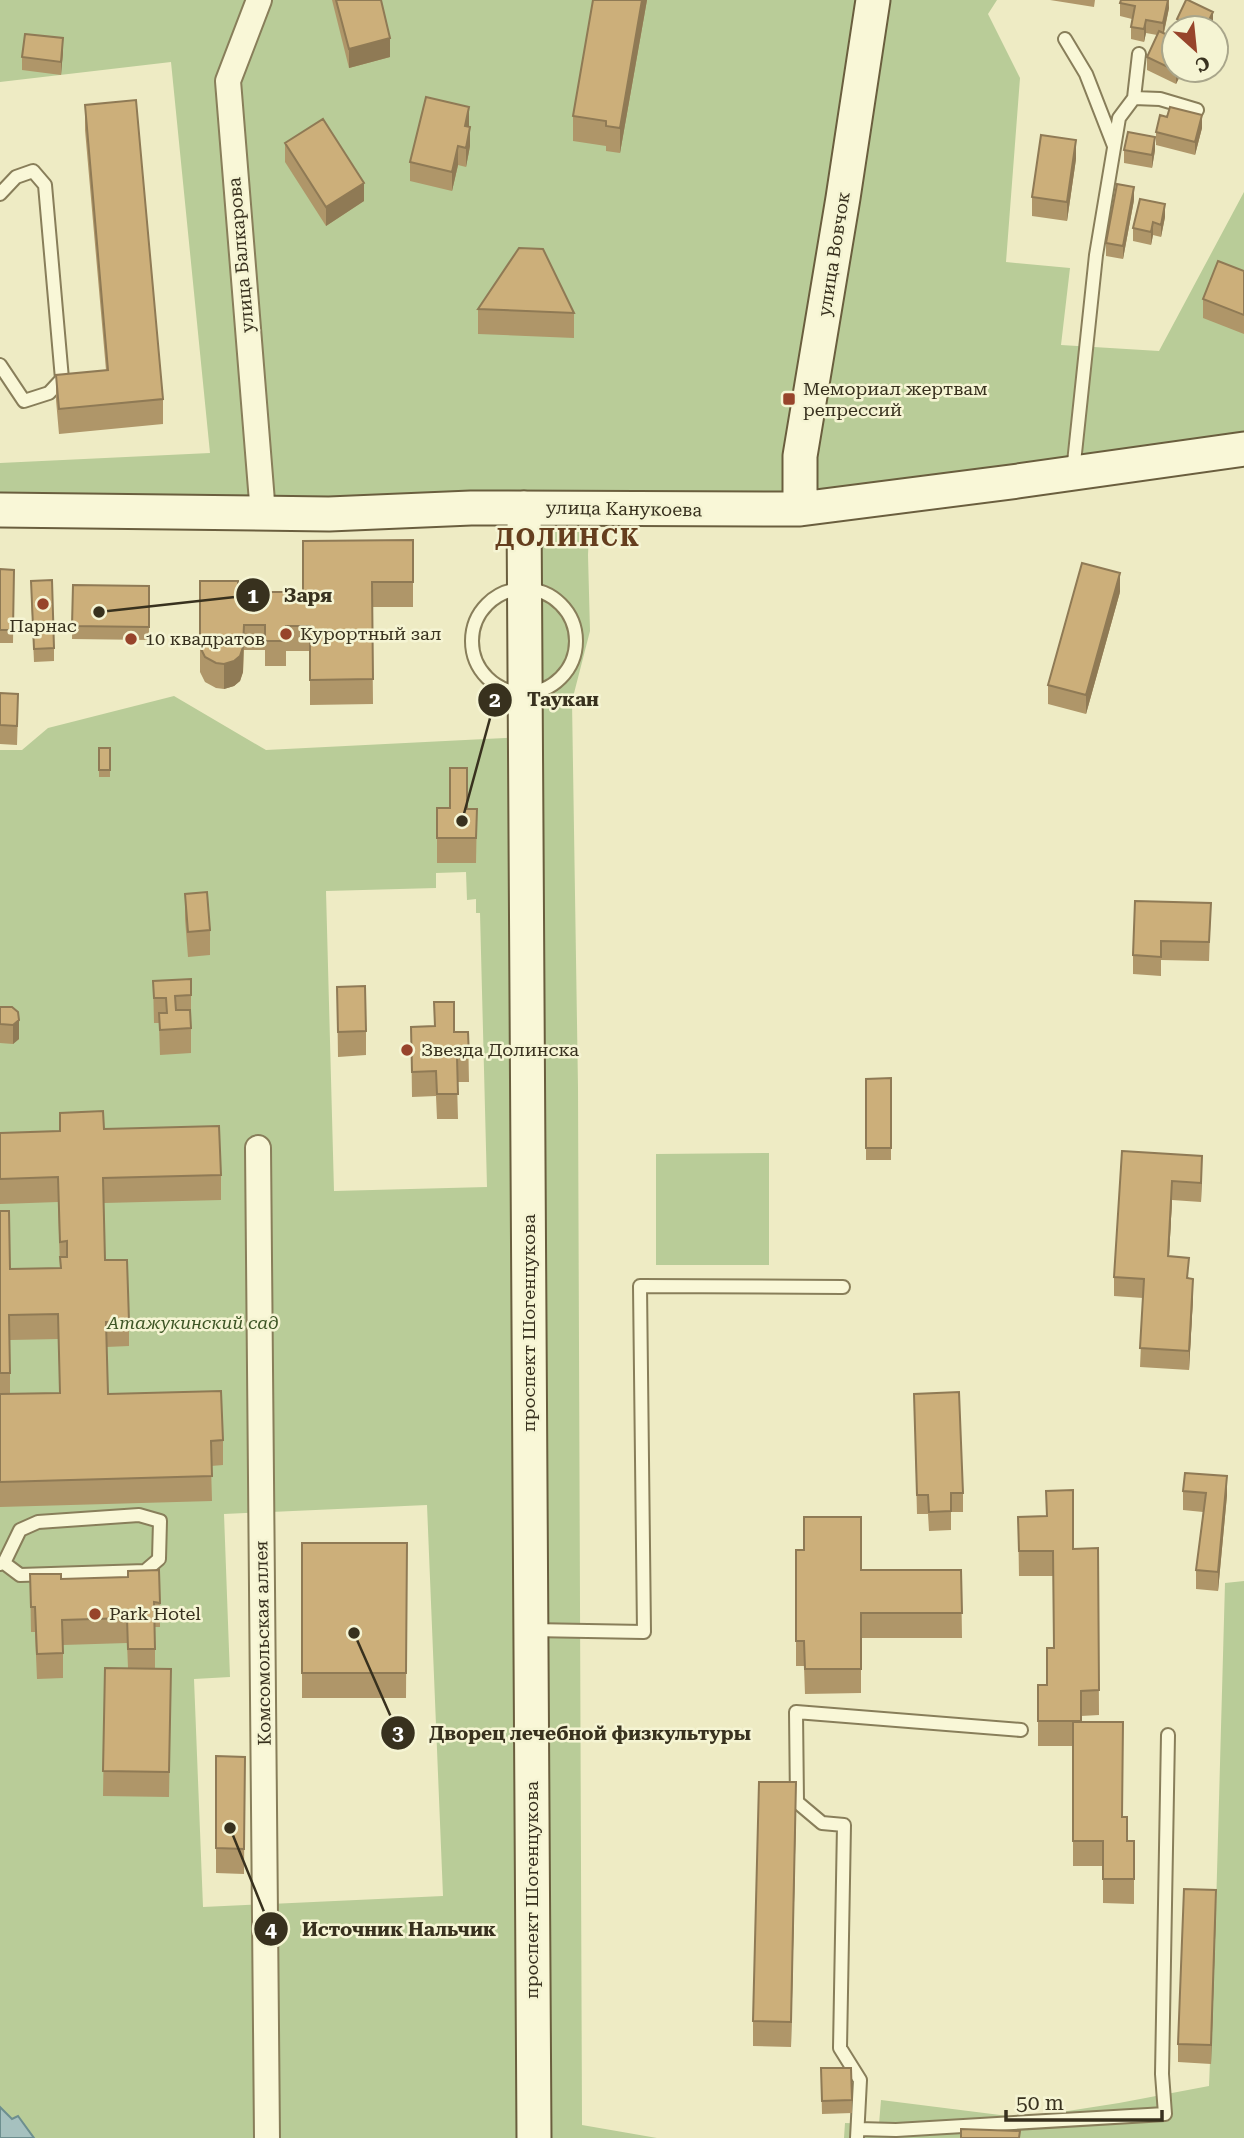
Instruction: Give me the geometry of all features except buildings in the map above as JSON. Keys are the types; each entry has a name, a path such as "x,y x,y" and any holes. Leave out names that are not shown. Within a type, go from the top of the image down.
{"street":[{"name":"улица Балкарова","path":"259,0 228,81 263,514"},
{"name":"улица Вовчок","path":"800,509 800,456 873,0"},
{"name":"улица Канукоева","path":"0,510 263,514 524,508 800,509 1244,449"},
{"name":"проспект Шогенцукова","path":"524,508 531,1630 538,2137"},
{"name":"Комсомольская аллея","path":"258,1148 267,2138"}],"lane":[{"path":"1065,39 1086,74 1114,146"},
{"path":"1073,474 1096,255 1119,118 1135,98 1139,54"},
{"path":"1135,98 1160,99 1197,110"},
{"path":"0,194 16,177 33,171 45,185 62,379 49,393 24,401 0,365"},
{"path":"526,589 546,593 562,605 573,621 576,641 573,661 562,678 545,689 526,694 508,691 491,682 479,668 472,651 472,632 478,614 491,600 507,592 526,589"},
{"path":"531,1630 644,1632 640,1286 843,1287"},
{"path":"139,1515 160,1521 159,1559 145,1571 20,1575 2,1564 20,1530 38,1522 139,1515"},
{"path":"1021,1730 796,1712 797,1802 822,1823 844,1825 840,2048 860,2080 858,2134 1165,2114 1162,2074 1168,1735"}],"green space":[{"name":"Атажукинский сад","path":"0,0 997,0 988,14 1020,78 1006,262 1070,268 1061,345 1159,351 1244,192 1244,449 1124,467 590,509 590,631 572,701 578,1087 582,2125 657,2138 0,2138 0,750 22,750 48,728 174,696 266,750 525,737 524,508 0,510 0,463 210,453 171,62 0,82","holes":["466,872 467,900 476,899 476,913 480,913 487,1187 334,1191 326,891 436,888 436,873","427,1505 443,1896 203,1907 194,1679 230,1677 224,1514"]},
{"path":"769,1153 769,1265 656,1265 656,1154"},
{"path":"1244,1581 1244,2138 844,2138 845,2123 879,2124 881,2100 1023,2118 1209,2086 1225,1583"}],"water":[{"path":"0,2107 12,2119 18,2116 34,2138 0,2138"}],"place":[{"name":"Мемориал жертвам репрессий","path":"789,399"},
{"name":"Парнас","path":"43,604"},
{"name":"Заря","path":"99,612"},
{"name":"Курортный зал","path":"286,634"},
{"name":"10 квадратов","path":"131,639"},
{"name":"Таукан","path":"462,821"},
{"name":"Звезда Долинска","path":"407,1050"},
{"name":"Park Hotel","path":"95,1614"},
{"name":"Дворец лечебной физкультуры","path":"354,1633"},
{"name":"Источник Нальчик","path":"230,1828"}],"district":[{"name":"ДОЛИНСК","path":"568,538"}]}
